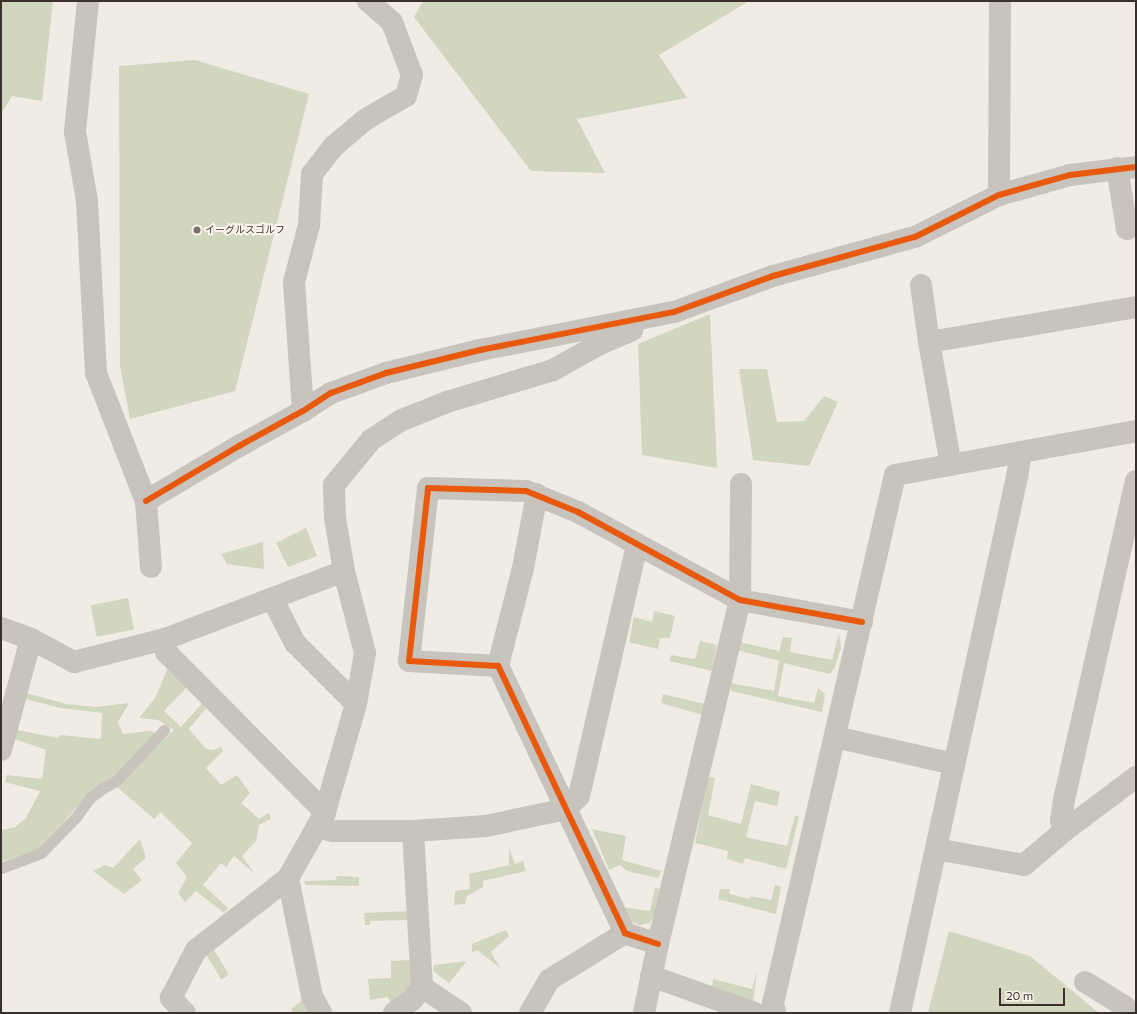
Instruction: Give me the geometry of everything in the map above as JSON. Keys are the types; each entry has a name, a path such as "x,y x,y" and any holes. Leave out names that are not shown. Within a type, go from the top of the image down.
{"street":[{"path":"88,1 75,132 87,202 96,373 146,501 151,566"},
{"path":"303,411 294,282 309,225 312,174 334,146 366,119 406,96 412,75 392,22 368,1"},
{"path":"999,194 1000,1"},
{"path":"185,1013 171,998 196,950 288,878 321,819 356,704 365,653 344,571 335,518 334,485 371,440 402,420 447,402 553,370 602,343 674,312 773,276 915,237 999,194 1070,175 1127,168 1127,229"},
{"path":"921,285 928,342 951,465"},
{"path":"928,342 1136,307"},
{"path":"146,501 239,446 303,411 331,393 386,373 480,350 674,312"},
{"path":"652,976 769,1013 773,1003 895,475 1136,432"},
{"path":"900,1013 1017,477 1021,452"},
{"path":"1064,831 1061,820 1064,800 1136,481"},
{"path":"644,1013 658,944 740,600 741,484"},
{"path":"498,666 409,662 428,488 526,491 537,494 578,512 740,600 862,622"},
{"path":"537,494 523,568 498,666 625,933 658,944"},
{"path":"165,651 333,831 413,831 486,826 566,809 579,796 637,544"},
{"path":"1,628 31,639 74,662 165,651 273,600 344,571"},
{"path":"273,600 295,643 356,704"},
{"path":"1,750 31,639"},
{"path":"835,737 954,764"},
{"path":"936,850 1024,865 1064,831 1136,777"},
{"path":"394,1013 413,999 422,987 413,831"},
{"path":"288,878 312,996 321,1013"},
{"path":"530,1013 549,980 625,933"},
{"path":"1085,982 1124,1006 1130,1013"},
{"path":"422,987 461,1013"}],"lane":[{"path":"1,868 41,853 76,817 90,798 103,788 116,781 164,730"}],"green space":[{"path":"1,1 53,1 42,101 12,96 1,114"},
{"path":"423,1 745,1 746,3 659,55 687,98 577,119 605,173 531,171 414,17"},
{"name":"イーグルスゴルフ","path":"195,60 309,94 235,391 130,419 120,366 119,66"},
{"path":"710,314 717,468 642,455 638,344"},
{"path":"739,369 767,369 777,422 804,421 824,396 838,402 809,466 753,460"},
{"path":"306,528 317,556 288,567 276,543"},
{"path":"263,542 264,569 227,564 221,554"},
{"path":"128,598 134,629 97,637 91,605"},
{"path":"654,611 675,616 670,638 660,638 658,649 629,642 634,617 652,622"},
{"path":"839,633 841,648 835,667 830,674 784,663 778,696 814,703 818,688 825,694 822,712 731,691 731,683 774,691 779,661 738,650 740,642 779,651 783,637 792,638 790,652 832,660"},
{"path":"700,641 717,645 712,671 669,661 671,655 695,659"},
{"path":"168,668 187,687 164,711 181,727 207,698 207,707 189,729 206,749 213,750 221,747 223,751 206,768 221,785 237,775 250,793 241,803 259,819 269,813 271,819 259,825 256,841 242,856 254,873 234,856 226,867 221,863 203,885 228,908 224,913 196,891 185,902 178,893 187,877 176,863 192,843 160,812 154,819 116,786 174,730 158,720 139,718 155,698"},
{"path":"23,692 66,704 96,707 129,703 118,722 123,734 150,731 156,733 114,777 89,793 40,849 1,862 1,823 2,830 15,827 26,818 40,791 5,782 7,775 42,779 46,750 15,739 17,730 58,738 60,735 101,739 102,713 61,708 21,698"},
{"path":"663,694 705,704 703,715 661,703"},
{"path":"708,777 715,778 708,815 741,824 751,784 780,792 777,806 755,801 746,837 787,846 795,815 799,817 786,869 745,858 743,864 727,859 728,851 695,843"},
{"path":"592,829 626,836 622,860 661,871 658,878 627,871 620,865 609,870"},
{"path":"140,839 146,858 133,869 142,880 124,894 93,871 105,865 113,868"},
{"path":"509,848 515,864 523,861 526,871 483,881 483,887 467,896 465,904 454,905 455,891 470,889 469,874 509,865"},
{"path":"337,876 359,877 359,886 306,885 304,881 336,880"},
{"path":"775,885 781,887 776,914 718,899 720,889 730,889 729,894 749,899 751,896 771,900"},
{"path":"655,888 662,889 657,911 650,923 639,925 627,919 622,907 650,911"},
{"path":"410,911 410,920 370,921 370,925 365,925 364,913"},
{"path":"506,930 509,936 491,952 500,968 477,950 472,953 472,944"},
{"path":"949,931 1030,956 1099,1013 928,1013"},
{"path":"214,950 229,975 221,979 206,955"},
{"path":"410,960 412,990 391,1005 388,997 370,1000 368,979 391,978 391,961"},
{"path":"467,961 449,983 433,971 434,965"},
{"path":"757,971 753,1003 712,989 713,979 752,989"},
{"path":"305,998 312,1013 293,1013 291,1009"}],"cycle path":[{"path":"146,501 239,446 303,411 331,393 386,373 480,350 674,312 773,276 915,237 999,195 1070,175 1136,167"},
{"path":"658,944 625,933 498,666 409,661 428,488 526,491 578,512 740,600 862,622"}],"place":[{"name":"イーグルスゴルフ","path":"197,230"}]}
